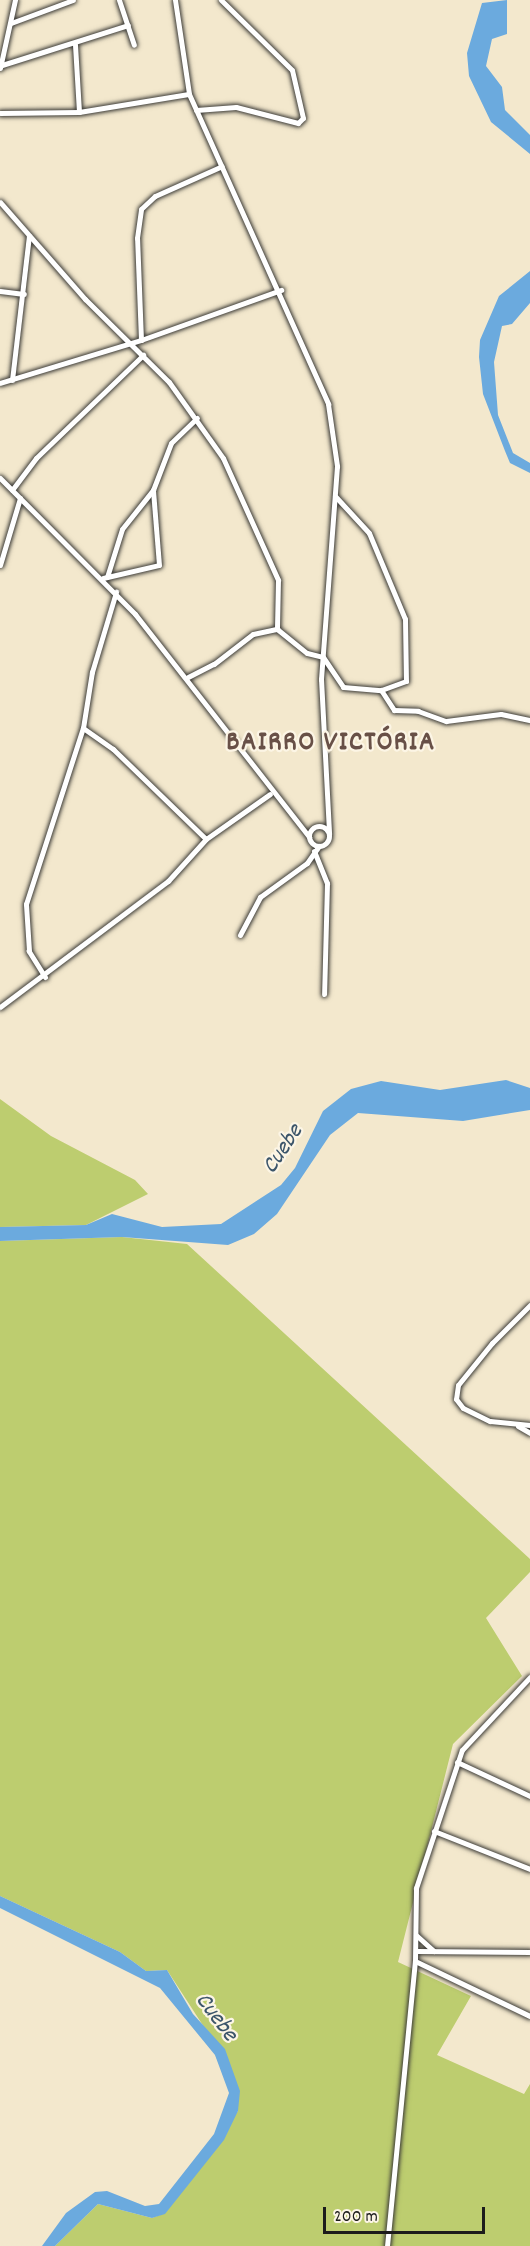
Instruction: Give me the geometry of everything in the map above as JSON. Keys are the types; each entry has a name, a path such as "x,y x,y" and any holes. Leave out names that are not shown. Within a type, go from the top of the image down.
{"street":[{"path":"15,0 1,66 128,25"},
{"path":"11,23 73,0"},
{"path":"119,0 135,45"},
{"path":"175,0 189,94 281,290 328,404 337,466 320,695 330,815 329,834 307,863 260,897 240,935"},
{"path":"196,110 236,106 298,123 303,118 292,70 221,0"},
{"path":"75,44 79,112"},
{"path":"0,113 79,112 189,94"},
{"path":"141,340 136,237 141,210 155,195 222,166"},
{"path":"0,202 29,236 143,355 197,418 255,522 278,580 277,629"},
{"path":"12,380 24,294 29,236"},
{"path":"0,383 132,343 281,290"},
{"path":"0,291 24,294"},
{"path":"12,490 36,458 143,355"},
{"path":"105,577 122,529 153,490 171,443 197,418"},
{"path":"0,478 105,577 188,677 270,794 319,846"},
{"path":"105,577 159,565 153,490"},
{"path":"188,677 214,664 253,634 277,629 307,652 323,657 343,687 381,690 406,681 405,619 369,533 335,496"},
{"path":"0,565 20,498"},
{"path":"45,977 29,951 26,904 83,728 92,672 116,592"},
{"path":"381,690 394,710 418,711 446,721 501,714 530,720"},
{"path":"83,728 206,839"},
{"path":"0,1007 45,977 168,881 206,839 270,794"},
{"path":"309,837 316,826 330,815"},
{"path":"298,826 316,826 329,834"},
{"path":"314,851 327,883 324,994"},
{"path":"530,1305 492,1343 456,1394 463,1408 516,1425 530,1433"},
{"path":"516,1425 530,1425"},
{"path":"387,2246 416,1951 416,1888 457,1762 472,1736 530,1677"},
{"path":"457,1762 530,1796"},
{"path":"434,1831 530,1869"},
{"path":"416,1935 434,1951"},
{"path":"416,1951 483,1956 530,1952"},
{"path":"415,1961 530,2016"}],"green space":[{"path":"0,1099 51,1136 135,1180 148,1194 86,1225 0,1227"},
{"path":"122,1237 187,1244 530,1559 530,1572 486,1618 522,1676 453,1744 398,1962 471,1996 437,2055 524,2094 530,2084 530,2246 55,2246 98,2204 152,2218 165,2213 238,2111 204,2027 167,1970 146,1971 120,1952 0,1896 0,1241"}],"water":[{"path":"507,0 507,34 492,39 486,66 502,87 505,110 530,135 530,154 491,122 469,76 467,53 482,3"},
{"path":"530,271 530,303 512,324 502,326 494,362 498,415 513,453 530,463 530,473 510,463 483,394 479,357 480,340 499,296"},
{"path":"506,1080 530,1088 530,1110 463,1121 358,1113 330,1135 277,1214 254,1234 228,1245 122,1237 0,1241 0,1227 86,1225 112,1214 162,1227 221,1224 281,1185 295,1168 323,1111 351,1089 381,1081 440,1090"},
{"path":"0,1896 120,1952 146,1971 167,1970 193,2014 225,2049 240,2091 238,2111 224,2140 165,2214 152,2218 98,2204 55,2246 42,2246 66,2213 95,2192 107,2191 145,2206 159,2204 214,2134 229,2093 215,2055 160,1988 0,1908"}],"district":[{"name":"BAIRRO VICTÓRIA","path":"331,744"}],"water label":[{"name":"Cuebe","path":"284,1150"},
{"name":"Cuebe","path":"215,2018"}]}
